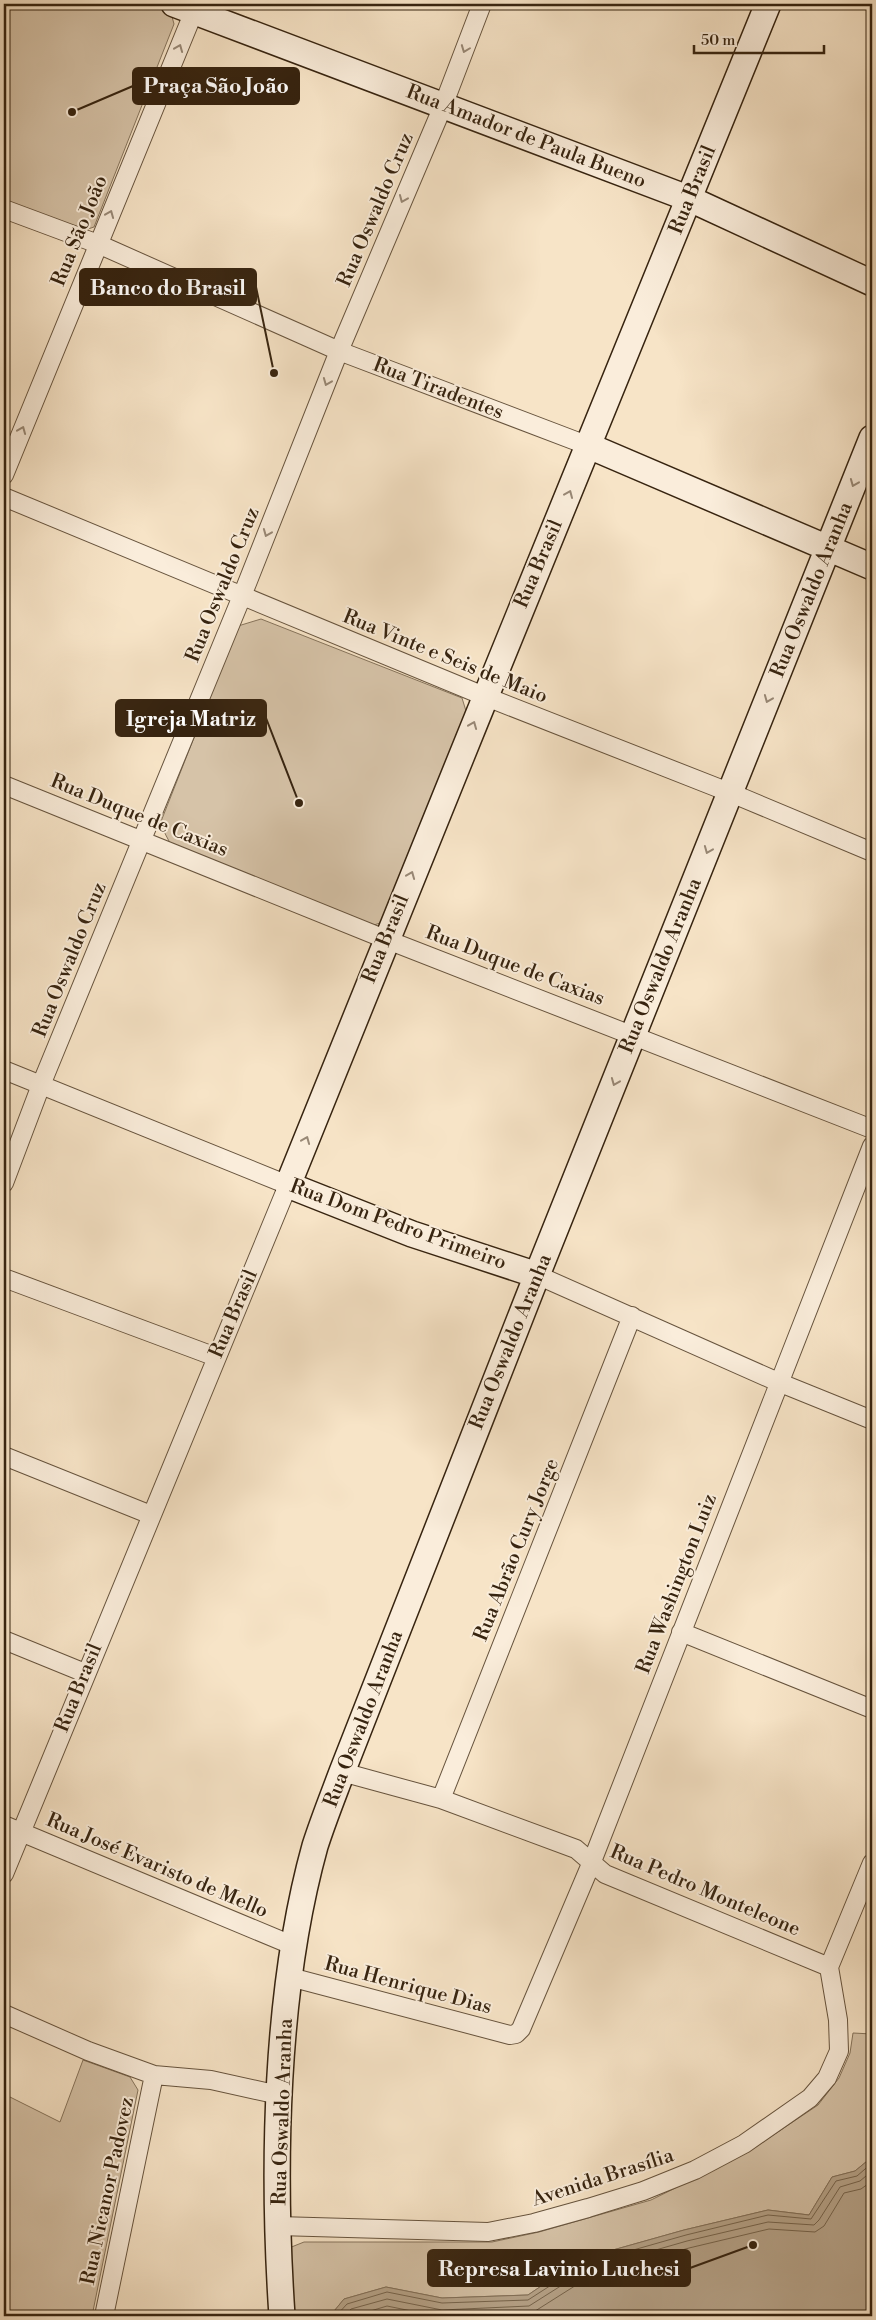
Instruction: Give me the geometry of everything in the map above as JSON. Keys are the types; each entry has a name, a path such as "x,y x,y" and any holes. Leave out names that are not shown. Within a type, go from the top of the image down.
{"street":[{"name":"Rua Oswaldo Cruz","path":"4,1183 41,1085 242,596 339,351 443,106 482,4"},
{"name":"Rua Brasil","path":"4,1874 12,1828 85,1673 288,1185 385,939 589,446 768,4"},
{"name":"Rua Amador de Paula Bueno","path":"188,7 690,199 872,283"},
{"name":"Rua São João","path":"4,475 98,244 188,7"},
{"name":"Rua Tiradentes","path":"4,209 98,244 339,351 589,446 872,567"},
{"name":"Rua Oswaldo Aranha","path":"282,2316 278,2226 279,2095 294,1946 316,1846 342,1772 537,1275 872,438"},
{"name":"Rua Vinte e Seis de Maio","path":"4,496 484,696 731,793 872,852"},
{"name":"Rua Duque de Caxias","path":"4,785 385,939 872,1129"},
{"name":"Rua Dom Pedro Primeiro","path":"4,1070 412,1234 537,1275 778,1382 872,1420"},
{"name":"Rua Washington Luiz","path":"516,2034 521,2029 592,1864 778,1382 872,1146"},
{"path":"4,1278 216,1357"},
{"name":"Rua Abrão Cury Jorge","path":"441,1799 632,1316"},
{"path":"4,1456 151,1515"},
{"path":"681,1632 872,1709"},
{"path":"4,1640 85,1673"},
{"name":"Rua Pedro Monteleone","path":"342,1772 441,1799 576,1849 605,1874 828,1967"},
{"name":"Rua José Evaristo de Mello","path":"12,1828 294,1946"},
{"path":"828,1967 872,1863"},
{"name":"Avenida Brasília","path":"278,2226 488,2232 534,2223 588,2208 643,2191 695,2170 744,2144 810,2098 827,2078 839,2051 838,2020 828,1967"},
{"name":"Rua Henrique Dias","path":"290,1976 510,2035 516,2034"},
{"path":"4,2014 88,2051 154,2075 211,2080 279,2095"},
{"name":"Rua Nicanor Padovez","path":"104,2316 154,2075"},
{"name":"Rua Oswaldo Aranha","path":"273,2316 280,2275"}],"shaded area":[{"path":"4,4 149,4 171,13 174,24 94,227 82,231 4,200"},
{"path":"261,619 462,698 466,711 383,922 371,926 170,843 160,824 238,626"},
{"path":"853,2033 872,2034 872,2157 855,2171 832,2177 809,2215 768,2210 684,2230 581,2259 528,2295 442,2298 386,2287 344,2299 330,2316 292,2316 289,2248 304,2242 492,2242 539,2232 651,2200 748,2152 818,2105 839,2078 850,2053"},
{"path":"83,2060 130,2077 138,2090 92,2316 4,2316 4,2094 60,2122"}],"water":[{"path":"872,2157 872,2316 330,2316 344,2299 386,2287 442,2298 528,2295 581,2259 684,2230 768,2210 809,2215 832,2177 855,2171"}],"place":[{"name":"Praça São João","path":"72,112"},
{"name":"Banco do Brasil","path":"274,373"},
{"name":"Igreja Matriz","path":"299,803"},
{"name":"Represa Lavinio Luchesi","path":"753,2245"}]}
